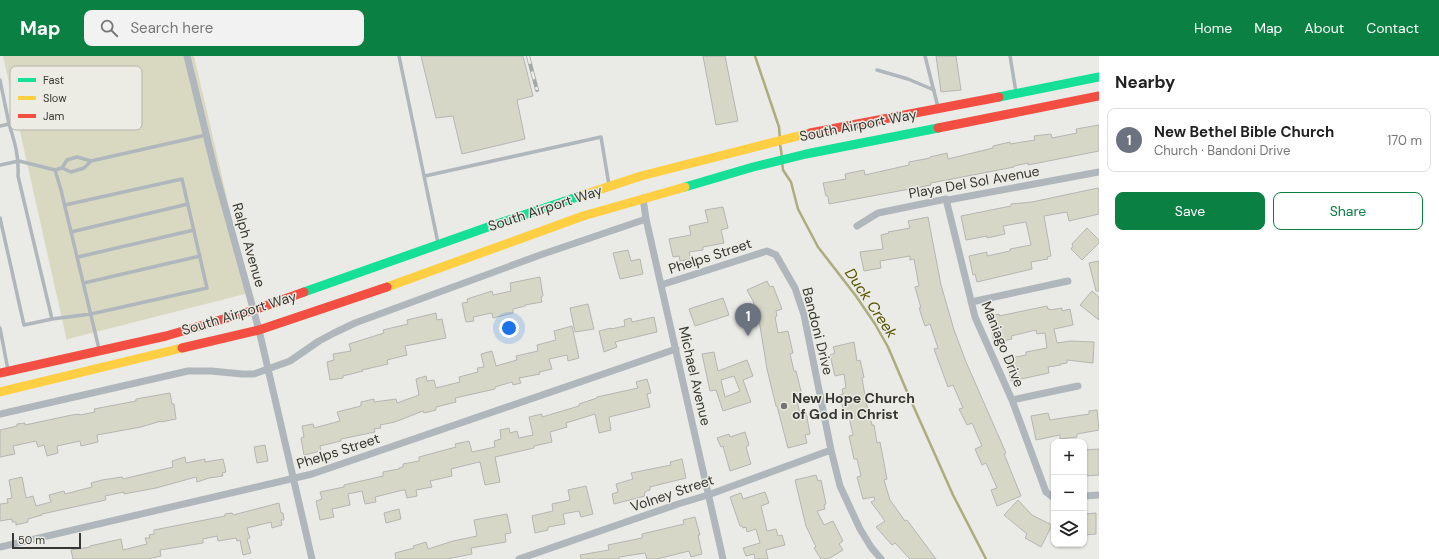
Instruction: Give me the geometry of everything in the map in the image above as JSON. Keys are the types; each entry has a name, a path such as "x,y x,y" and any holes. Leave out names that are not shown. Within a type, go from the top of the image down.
{"main road":[{"name":"South Airport Way","path":"4,372 166,336 254,310 439,244 641,176 796,137 1099,77"},
{"name":"South Airport Way","path":"0,392 259,330 360,297 583,216 767,164 801,155 1099,96"}],"street":[{"name":"Ralph Avenue","path":"187,56 206,135 269,369 312,559"},
{"name":"Playa Del Sol Avenue","path":"857,226 878,213 946,199 948,200 1099,172"},
{"name":"Michael Avenue","path":"644,198 646,219 723,559"},
{"name":"Maniago Drive","path":"946,199 975,317 1012,400 1046,492 1051,495"},
{"path":"0,414 188,372 211,371 254,374 290,361 324,338 355,323 543,254 646,219"},
{"name":"Phelps Street","path":"662,285 767,251"},
{"name":"Bandoni Drive","path":"767,251 776,255 796,288 804,315 831,450 840,486 850,509 871,547 881,559"},
{"path":"971,302 1068,281"},
{"name":"Phelps Street","path":"0,547 320,472 676,350"},
{"path":"1012,400 1078,386"},
{"name":"Volney Street","path":"519,559 708,495 831,450"},
{"path":"1087,496 1099,495"}],"lane":[{"path":"399,56 439,244"},
{"path":"925,56 938,108"},
{"path":"1010,56 1016,93"},
{"path":"877,70 908,79 934,90"},
{"path":"0,80 10,128"},
{"path":"0,126 9,124"},
{"path":"11,130 19,161 18,176 52,319"},
{"path":"62,168 66,160 77,157 91,161 206,135"},
{"path":"425,176 601,137 610,187"},
{"path":"0,165 19,161 55,170 62,168 71,172 84,168 91,161"},
{"path":"55,170 78,257 100,351"},
{"path":"0,218 24,325 52,319 91,314 207,288 182,179 65,205"},
{"path":"71,232 188,204"},
{"path":"78,257 194,230"},
{"path":"84,283 200,256"},
{"path":"0,328 4,372"}],"green space":[{"path":"3,56 194,56 249,293 68,339 67,341 20,130 142,130 142,66 10,66 10,87"}],"building":[{"path":"421,56 523,56 533,96 517,100 525,139 462,154 453,116 436,118"},
{"path":"703,56 725,56 738,121 716,125"},
{"path":"936,56 956,56 961,90 941,92"},
{"path":"1099,125 1099,151 1028,165 1028,163 931,183 931,185 829,204 828,196 826,196 823,183 846,179 845,174 864,170 865,175 909,165 909,162 947,153 948,159 993,148 993,146 1010,142 1010,144 1035,140 1034,136 1051,134 1052,138 1077,133 1076,129"},
{"path":"1098,188 1099,214 1069,221 1067,212 1044,216 1051,256 1047,257 1048,259 1031,262 1032,269 977,282 975,274 973,275 969,256 987,252 987,256 1010,251 1010,249 1031,245 1026,222 1003,226 1005,234 987,238 987,236 966,240 961,216 1011,206 1011,204 1032,202"},
{"path":"723,207 728,228 721,230 724,243 703,247 703,250 689,252 691,259 680,261 679,256 673,257 669,239 691,235 689,226 708,222 705,210"},
{"path":"928,217 941,285 954,330 966,362 1006,453 1004,454 1021,496 997,506 991,490 997,488 986,463 982,465 975,449 982,446 972,423 967,425 959,409 963,408 953,385 948,387 934,349 938,348 930,324 925,326 919,308 921,308 915,287 919,286 914,259 910,260 910,256 880,261 881,268 864,271 860,252 883,249 881,235 889,233 888,232 910,228 908,221"},
{"path":"1087,228 1099,240 1099,243 1082,260 1071,249 1073,246 1072,244"},
{"path":"628,250 631,261 640,259 643,274 620,279 613,253"},
{"path":"1099,261 1099,291 1096,291 1089,263"},
{"path":"540,277 543,296 541,297 542,302 513,309 513,313 493,318 492,313 473,317 474,321 466,322 462,303 468,302 467,299 492,291 493,295 511,291 510,283"},
{"path":"767,281 770,287 773,286 782,309 776,311 777,316 775,317 778,333 788,331 793,353 790,354 802,395 796,396 800,414 806,412 810,434 805,435 807,443 788,448 767,369 760,326 753,301 747,290"},
{"path":"1092,291 1099,297 1099,320 1080,305"},
{"path":"723,298 729,315 695,326 689,309"},
{"path":"588,304 594,329 575,332 570,308"},
{"path":"1047,306 1050,310 1062,308 1062,311 1070,309 1073,325 1054,329 1057,343 1070,341 1094,342 1093,363 1067,360 1067,363 1048,367 1049,373 1011,381 1006,359 1026,355 1026,352 1047,348 1045,333 1037,334 1036,330 1011,336 1012,339 994,343 989,316 999,314 999,316"},
{"path":"436,313 437,320 442,319 446,338 405,346 407,355 387,360 388,364 362,370 363,371 343,376 343,378 330,380 327,362 334,360 333,354 351,351 349,344 384,333 383,330 408,324 407,320"},
{"path":"654,317 657,332 615,342 617,347 604,352 599,331 625,326 624,320 631,318 632,322"},
{"path":"572,326 579,358 568,361 567,355 549,359 552,369 539,372 540,374 519,378 521,383 513,385 512,382 495,387 495,389 455,398 456,402 436,407 436,410 424,413 423,411 395,422 380,425 381,428 374,429 375,432 341,439 341,441 320,446 321,451 304,455 301,438 304,437 302,426 313,424 314,428 340,421 337,412 361,406 361,402 374,399 374,402 396,399 397,403 419,395 416,379 426,376 427,381 434,380 436,388 460,382 459,377 478,372 477,368 484,367 481,354 492,351 496,366 517,360 516,356 538,351 537,345 556,340 554,331"},
{"path":"854,342 857,361 860,360 864,377 862,378 866,402 872,425 874,425 877,443 880,442 887,479 884,480 890,500 936,559 910,559 895,543 892,545 876,527 885,521 871,502 875,500 874,497 863,499 857,477 861,476 857,459 854,459 849,436 853,435 849,417 846,418 839,395 843,394 842,389 846,388 844,374 835,376 830,355 835,353 833,347"},
{"path":"714,352 718,371 747,360 753,376 743,380 751,402 723,411 716,390 710,391 702,354","holes":["734,376 740,391 725,397 721,380"]},
{"path":"647,379 651,393 647,394 650,407 609,417 611,430 599,433 595,414 566,423 567,427 550,432 552,442 534,446 534,448 495,457 500,482 485,485 480,462 475,463 451,469 452,476 430,481 432,487 416,490 417,496 407,498 405,490 403,490 375,497 376,502 365,504 362,491 348,494 350,505 332,509 334,517 320,520 316,501 322,499 320,492 383,476 383,472 399,469 403,467 403,464 419,461 419,457 456,447 455,444 469,441 472,452 495,447 494,441 501,439 500,430 509,428 510,433 517,431 519,438 533,435 529,417 542,414 542,417 579,406 579,404 597,397 638,388 636,382"},
{"path":"170,393 172,404 174,404 176,419 97,435 98,442 81,446 80,441 57,446 58,453 47,456 44,445 38,447 36,441 13,446 15,454 0,457 0,430 17,426 17,424 25,423 25,425 72,415 95,412 94,409"},
{"path":"1097,410 1099,430 1077,434 1077,437 1060,439 1060,435 1036,440 1031,416 1048,413 1050,420 1089,414 1089,411"},
{"path":"745,432 749,445 746,447 751,464 730,471 723,446 721,447 717,438 729,434 730,437"},
{"path":"265,445 268,461 257,463 254,447"},
{"path":"1099,449 1099,475 1087,476 1087,450"},
{"path":"185,457 186,463 205,459 205,462 223,459 226,472 222,473 223,476 197,482 196,477 156,488 105,496 106,500 42,514 28,519 28,522 16,525 16,522 12,522 12,519 0,521 0,504 8,503 7,499 12,498 9,480 22,477 26,498 33,496 36,506 51,502 49,495 64,491 65,494 92,487 91,483 102,480 122,477 123,479 173,467 172,461"},
{"path":"682,459 686,478 650,487 650,490 644,493 645,496 614,504 612,494 618,492 616,484 633,479 631,473 671,465 670,462"},
{"path":"816,475 818,481 821,480 826,504 824,505 825,509 817,511 824,525 833,521 843,541 839,544 843,550 828,559 821,559 814,548 816,547 806,526 795,480"},
{"path":"586,486 593,514 581,517 579,511 563,514 565,524 548,527 548,530 535,533 532,516 553,511 552,504 570,500 568,490"},
{"path":"765,492 769,503 761,506 767,531 776,529 778,536 782,535 785,545 766,550 768,559 755,559 754,554 746,556 743,548 760,543 756,529 747,532 746,527 743,528 740,526 730,497 741,493 743,499"},
{"path":"1018,500 1032,515 1051,524 1041,547 1025,538 1027,534 1004,515"},
{"path":"279,503 284,520 281,520 282,525 272,528 271,522 247,528 250,538 247,539 251,553 243,555 240,540 237,541 236,538 218,541 217,536 203,539 203,543 160,550 161,556 148,559 73,559 71,550 121,539 123,550 147,544 145,538 150,538 149,535 154,534 154,530 225,516 225,514 232,513 233,515"},
{"path":"399,509 401,519 386,523 384,513"},
{"path":"1096,513 1096,534 1087,535 1087,514"},
{"path":"507,514 511,533 505,534 506,542 471,548 472,554 447,559 396,559 395,553 414,548 413,546 426,542 428,549 453,541 477,536 474,520"},
{"path":"695,517 700,535 698,535 702,554 691,557 689,551 657,559 647,559 645,553 619,557 619,559 581,559 580,555 609,550 608,545 642,538 642,534 684,524 683,520"}],"waterway":[{"name":"Duck Creek","path":"755,56 779,127 780,139"},
{"name":"Duck Creek","path":"780,144 782,157"},
{"name":"Duck Creek","path":"782,162 783,170 791,182 798,209 818,247 856,296 875,324 888,347 953,495 986,559"}],"railway":[{"path":"528,56 537,90"}],"traffic: fast":[{"path":"999,97 1099,77"},
{"path":"685,187 753,167 806,154 938,128"},
{"path":"304,292 580,196"}],"traffic: slow":[{"path":"580,196 641,176 810,133"},
{"path":"387,287 583,216 685,187"},
{"path":"0,392 182,348"}],"traffic: jam":[{"path":"938,128 1099,96"},
{"path":"810,133 999,97"},
{"path":"182,348 259,330 387,287"},
{"path":"0,373 166,336 254,310 304,292"}],"place":[{"name":"New Bethel Bible Church","path":"748,336"},
{"name":"New Hope Church of God in Christ","path":"784,406"}]}
